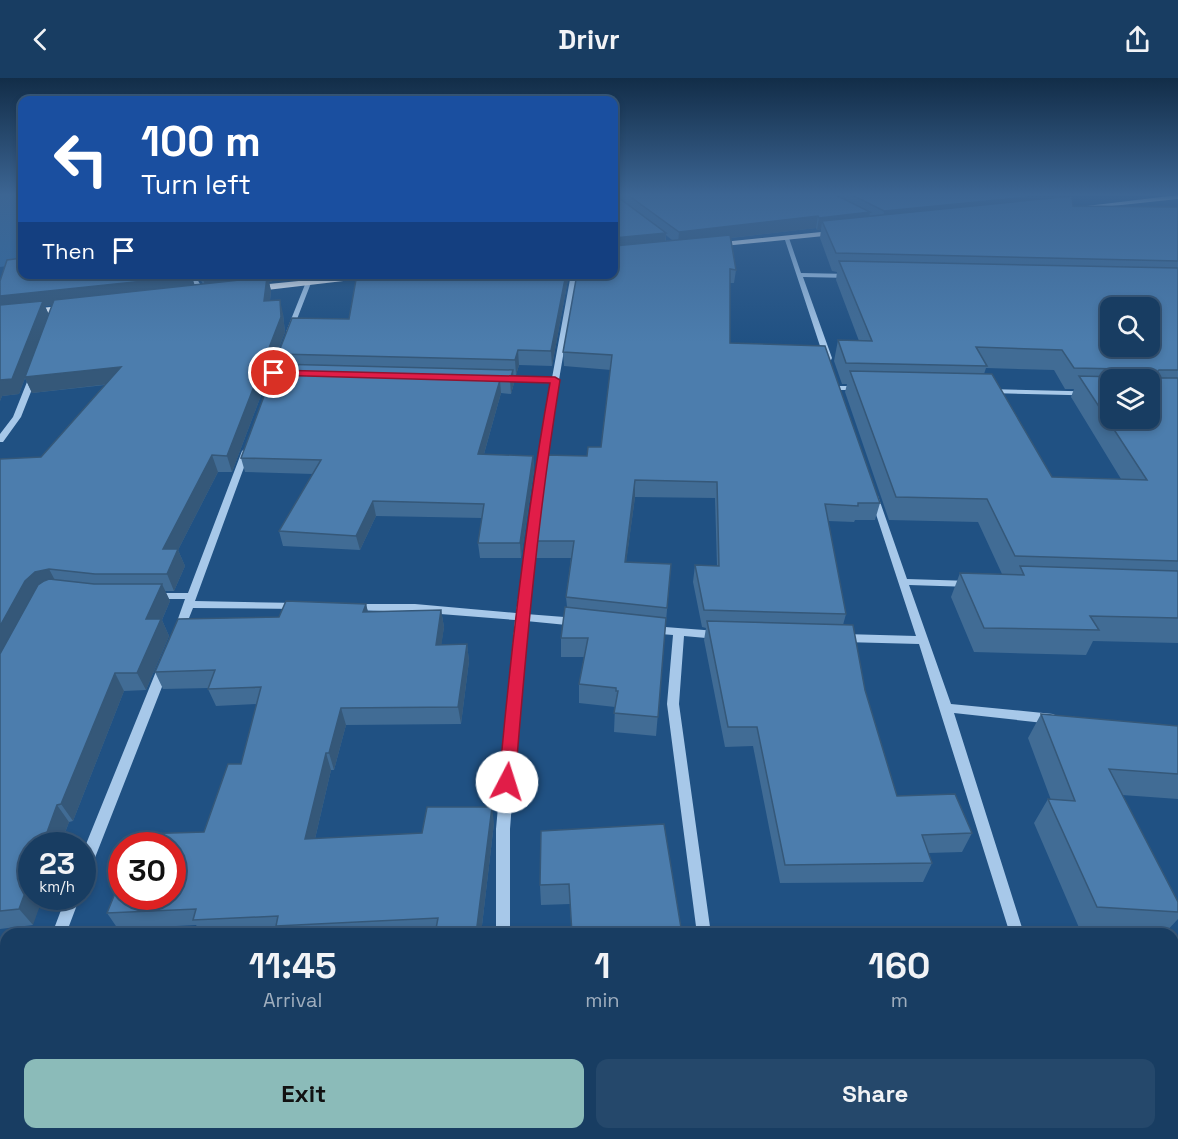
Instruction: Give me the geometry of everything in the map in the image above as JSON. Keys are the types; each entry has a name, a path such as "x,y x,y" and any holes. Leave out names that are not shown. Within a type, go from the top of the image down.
{"main road":[{"path":"699,247 723,245"},
{"path":"239,291 348,279"},
{"path":"192,296 215,293"},
{"path":"0,315 79,307"}],"street":[{"path":"788,245 830,365"},
{"path":"800,275 859,276"},
{"path":"194,279 204,294"},
{"path":"503,928 503,829 521,615 541,462 573,279"},
{"path":"286,340 308,283"},
{"path":"52,320 56,309"},
{"path":"0,440 17,417 37,364"},
{"path":"834,377 842,399"},
{"path":"485,378 555,380"},
{"path":"838,388 874,389"},
{"path":"980,391 1100,394"},
{"path":"177,636 251,437"},
{"path":"870,485 946,708 1015,928"},
{"path":"902,582 986,585"},
{"path":"148,596 309,606"},
{"path":"344,607 416,608 521,615 589,623"},
{"path":"645,630 725,635"},
{"path":"679,633 673,704 703,928"},
{"path":"829,638 922,640"},
{"path":"96,836 168,657"},
{"path":"946,708 1062,720"},
{"path":"61,928 68,910"}],"shaded area":[{"path":"0,245 18,245 18,265 0,267"}],"building":[{"path":"732,245 736,270 730,269 730,343 825,346 880,503 858,503 858,506 825,504 846,614 704,610 695,565 719,566 717,482 635,480 625,562 671,564 667,608 566,597 574,541 535,541 546,455 587,456 588,447 601,447 612,355 563,352 576,279 618,279 618,246"},
{"path":"832,245 1178,245 1178,261 836,253"},
{"path":"18,259 18,279 163,279 0,296 0,281 7,260"},
{"path":"839,261 1178,268 1178,370 1074,368 1062,350 976,347 987,366 846,363 838,340 872,341"},
{"path":"267,279 264,301 280,300 281,317 227,456 212,455 163,549 178,549 167,574 95,574 49,569 35,572 25,581 0,626 0,459 41,457 121,367 25,377 54,300"},
{"path":"356,279 565,279 551,351 518,350 515,360 278,354 292,318 349,319"},
{"path":"43,301 12,379 0,380 0,305"},
{"path":"276,364 513,370 510,380 500,380 478,454 533,456 520,543 478,543 484,504 373,501 356,536 279,531 321,460 241,458"},
{"path":"850,371 992,374 1052,477 1147,480 1114,429 1160,429 1160,378 1178,378 1178,561 1015,556 987,499 896,497"},
{"path":"1079,376 1100,377 1100,408"},
{"path":"1020,566 1178,571 1178,618 1090,616 1099,630 984,628 960,573 1024,575"},
{"path":"49,579 94,584 162,584 146,619 161,619 137,673 115,673 47,832 18,832 18,909 0,911 0,654 38,585"},
{"path":"286,601 366,604 363,612 441,610 436,645 467,644 458,707 341,708 329,753 326,753 305,839 422,833 427,807 492,807 477,928 436,928 438,918 276,926 278,916 193,920 196,909 186,909 186,833 204,832 228,764 241,764 261,687 208,689 215,670 155,672 178,619 279,617"},
{"path":"565,607 666,618 658,717 614,713 618,691 616,688 579,684 588,638 561,638"},
{"path":"707,621 853,625 865,690 897,796 955,794 972,833 922,835 932,863 785,865 757,727 728,727"},
{"path":"1041,714 1178,726 1178,774 1109,769 1178,902 1178,912 1097,907 1048,799 1075,801"},
{"path":"664,824 681,928 572,928 569,884 540,885 541,831"},
{"path":"108,910 174,910 107,913"}],"route":[{"path":"274,373 555,380 541,462 521,615 507,782"}]}
